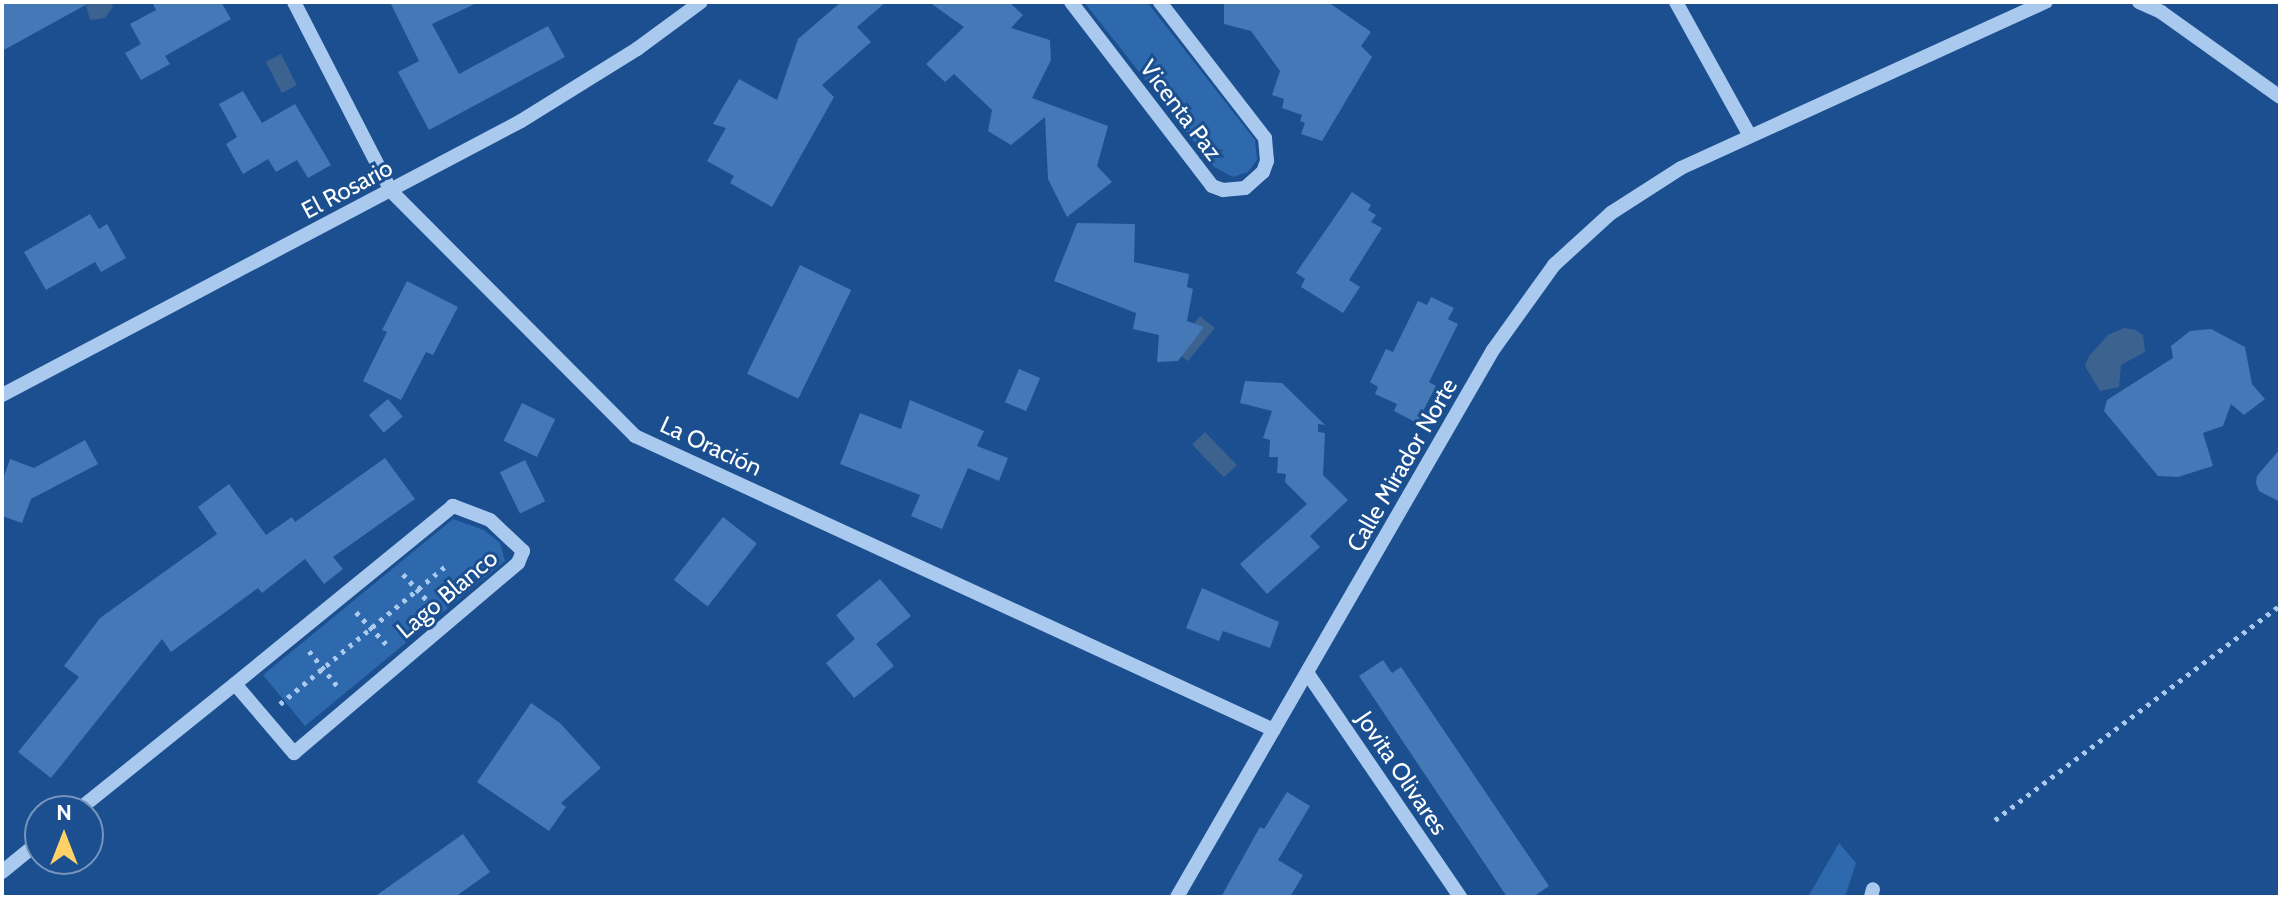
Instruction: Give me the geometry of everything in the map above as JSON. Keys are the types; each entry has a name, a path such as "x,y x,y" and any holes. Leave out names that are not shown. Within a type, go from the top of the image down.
{"street":[{"name":"La Oración","path":"294,2 391,191 635,436 1274,730"},
{"name":"El Rosario","path":"2,395 391,191 585,84 701,2"},
{"name":"Vicenta Paz","path":"1071,2 1212,186 1223,190 1245,188 1263,172 1267,161 1265,138 1160,2"},
{"path":"1676,2 1750,136"},
{"name":"Calle Mirador Norte","path":"1177,897 1493,350 1539,282 1579,240 1645,189 1750,136 2046,2"},
{"path":"2139,2 2161,12 2280,97"},
{"name":"Lago Blanco","path":"97,795 453,506 490,520 523,551 518,563 294,753 235,684"},
{"name":"Jovita Olivares","path":"1308,674 1460,897"},
{"path":"2,872 24,854"}],"path":[{"path":"389,558 447,623"},
{"path":"264,718 448,564"},
{"path":"342,597 402,661"},
{"path":"1995,820 2280,605"},
{"path":"296,635 352,703"}],"shaded area":[{"path":"85,2 111,2 113,7 105,18 90,20"},
{"path":"1084,2 1147,2 1255,140 1257,160 1248,172 1233,177 1214,167"},
{"path":"281,54 297,85 282,93 266,62"},
{"path":"1200,316 1215,328 1188,361 1173,349"},
{"path":"2124,328 2143,335 2145,352 2121,365 2119,387 2100,391 2085,366 2089,356 2108,335"},
{"path":"1205,432 1237,465 1224,478 1192,445"},
{"path":"453,519 484,530 500,543 505,561 305,726 263,675"},
{"path":"1839,843 1856,863 1845,897 1808,897"}],"building":[{"path":"2,2 91,2 2,51"},
{"path":"152,2 221,2 231,19 165,56 170,64 141,80 125,53 141,44 130,24 156,10"},
{"path":"390,2 479,2 432,24 459,74 548,26 565,57 429,130 398,72 419,61"},
{"path":"841,2 886,2 857,27 871,42 822,85 834,97 772,207 730,183 734,176 707,161 726,128 713,124 739,79 777,100 798,39"},
{"path":"929,2 1009,2 1023,15 1011,28 1050,40 1051,60 1032,98 1108,126 1097,166 1112,182 1067,217 1048,179 1045,117 1011,145 988,131 992,110 954,74 945,82 926,64 964,27"},
{"path":"1224,2 1328,2 1371,32 1361,46 1372,57 1322,141 1301,134 1305,123 1300,121 1302,115 1282,108 1284,99 1272,95 1280,71 1251,31 1224,24"},
{"path":"243,91 262,123 295,104 331,165 308,178 297,160 276,172 268,159 243,174 226,144 237,137 219,104"},
{"path":"1352,192 1371,205 1368,210 1376,215 1371,222 1382,228 1349,280 1360,287 1343,313 1301,287 1305,279 1296,273"},
{"path":"90,214 99,229 107,224 126,258 101,272 95,262 46,290 24,252"},
{"path":"1077,223 1135,224 1134,262 1189,274 1187,287 1193,289 1187,321 1204,327 1178,361 1157,362 1159,335 1133,329 1136,313 1054,281"},
{"path":"800,265 851,290 798,399 747,374"},
{"path":"407,281 458,307 433,355 426,352 401,400 363,381 387,332 382,330"},
{"path":"1431,297 1454,308 1448,319 1458,324 1429,382 1436,386 1417,423 1394,411 1397,404 1375,394 1378,387 1370,382 1386,349 1393,352 1418,301 1427,305"},
{"path":"2211,329 2245,347 2252,384 2265,399 2244,415 2231,404 2223,426 2203,433 2213,466 2178,477 2158,476 2104,411 2107,400 2173,358 2171,346 2190,331"},
{"path":"1019,369 1040,378 1026,411 1005,402"},
{"path":"1245,381 1282,383 1325,425 1318,424 1318,432 1325,433 1323,475 1348,500 1310,536 1320,547 1267,594 1240,564 1307,504 1285,482 1286,474 1277,473 1278,457 1269,457 1270,440 1263,438 1272,411 1240,403"},
{"path":"388,399 403,417 384,433 369,415"},
{"path":"910,400 984,431 977,446 1008,458 999,481 968,468 942,529 911,516 920,495 840,464 860,413 901,429"},
{"path":"522,403 555,419 537,457 504,441"},
{"path":"85,440 98,464 31,499 22,523 2,516 2,482 10,459 34,468"},
{"path":"2280,449 2280,502 2259,491 2256,483 2257,476"},
{"path":"385,458 415,499 333,557 343,569 324,584 305,559 262,593 258,588 171,652 162,639 51,778 18,752 79,677 64,666 100,618 217,534 198,507 229,484 266,535 292,517 295,522"},
{"path":"525,460 545,501 520,514 500,472"},
{"path":"723,517 757,543 708,607 674,580"},
{"path":"880,579 911,616 876,644 894,666 854,698 826,663 855,639 836,615"},
{"path":"1202,588 1279,622 1270,648 1223,631 1219,641 1186,628"},
{"path":"1383,660 1392,673 1401,667 1549,886 1533,897 1507,897 1359,676"},
{"path":"531,703 560,723 601,768 561,803 566,807 549,831 477,782"},
{"path":"1287,792 1310,806 1278,860 1303,875 1290,897 1221,897 1260,827 1264,829"},
{"path":"463,834 490,872 455,897 374,897"}]}
